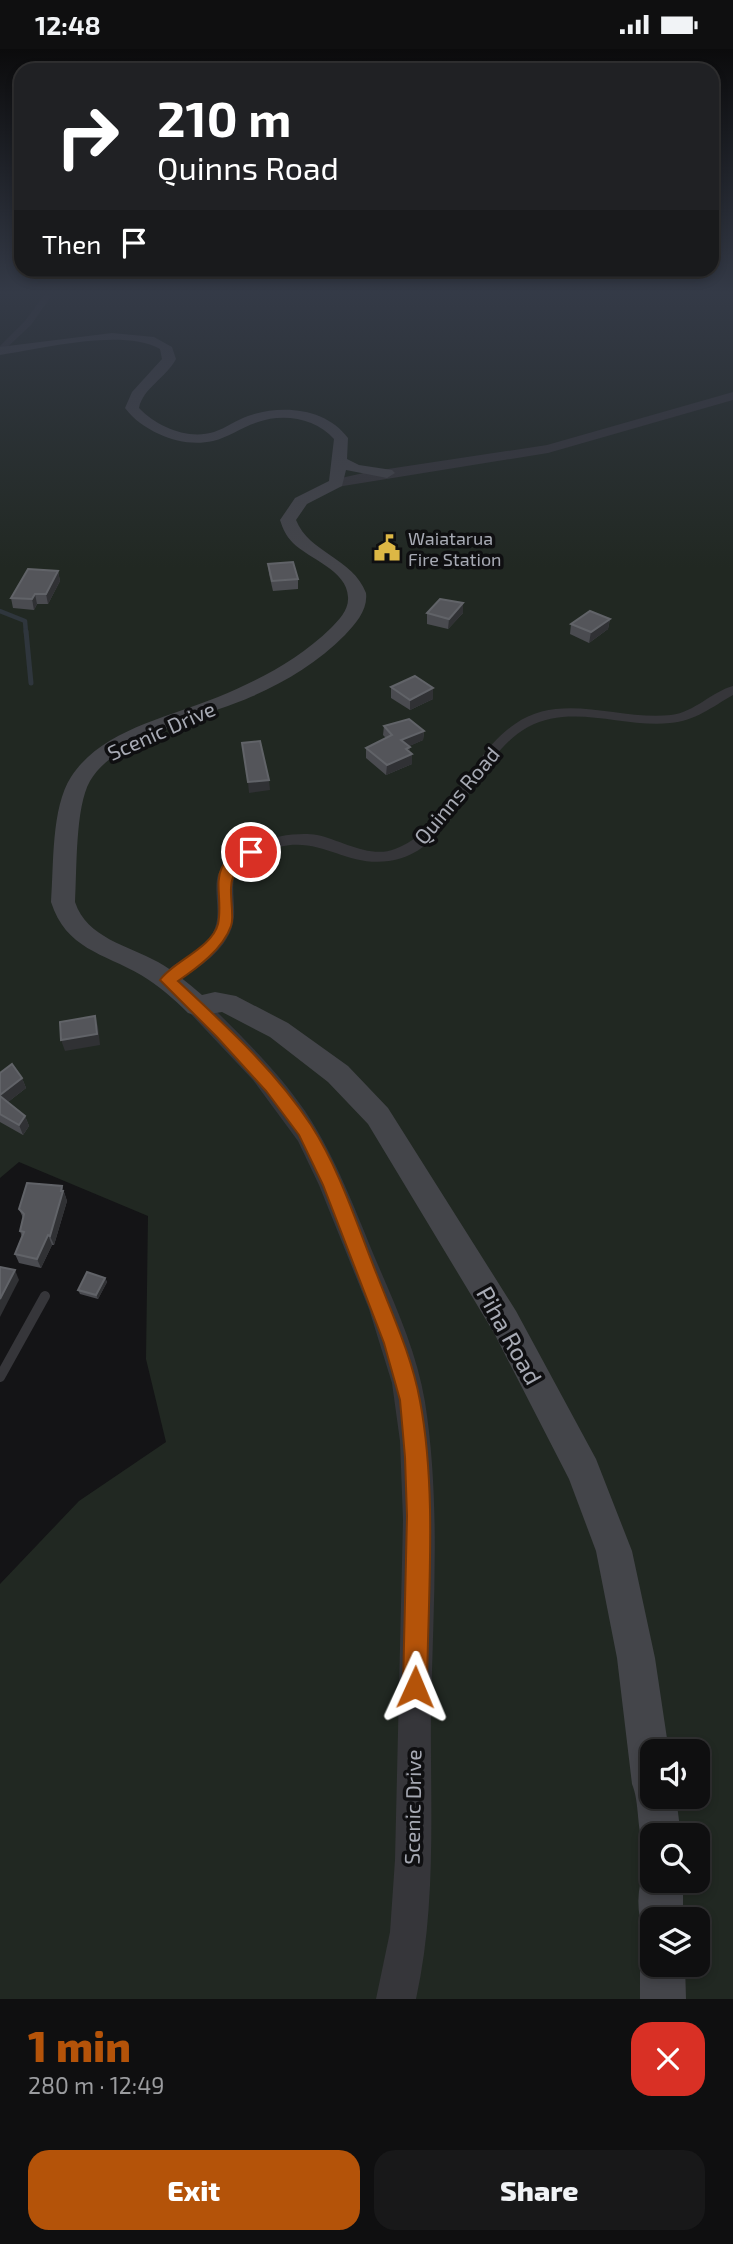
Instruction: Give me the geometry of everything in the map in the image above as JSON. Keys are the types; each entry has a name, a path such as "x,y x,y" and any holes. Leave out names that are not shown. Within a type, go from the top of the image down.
{"main road":[{"path":"147,386 132,400 135,413 168,433 192,439 212,437 260,417 278,415 310,418 326,424 341,438 337,483"},
{"path":"340,462 356,469 387,473"},
{"name":"Scenic Drive","path":"197,1006 167,980 92,940 70,923 63,902 69,815 76,785 96,760 130,739 221,703 289,670 324,645 348,621 358,603 356,588 345,574 293,533 288,520 301,501 337,483"},
{"name":"Piha Road","path":"197,1006 215,1002 227,1003 279,1030 338,1074 378,1116 498,1310 584,1471 614,1551 636,1658 647,1739"},
{"path":"662,1977 663,1999"}],"street":[{"name":"Scenic Drive","path":"337,483 548,449 733,396"},
{"name":"Quinns Road","path":"167,980 189,966 220,935 225,923 223,883 226,874 231,865 251,852 267,844 295,839 317,840 363,855 391,856 402,853 426,836 502,741 522,725 547,715 576,712 669,720 696,714 717,698 733,691"},
{"name":"Scenic Drive","path":"197,1006 271,1086 294,1114 318,1153 376,1294 404,1372 410,1400 418,1516 413,1805 410,1903 401,1982 396,1999"}],"lane":[{"path":"0,1377 45,1296"}],"shaded area":[{"path":"0,386 733,386 733,1999 0,1999 0,1584 79,1501 166,1442 146,1359 148,1216 19,1162 0,1178"}],"building":[{"path":"293,562 298,579 272,581 268,564"},
{"path":"28,569 58,571 46,594 35,594 32,599 11,598"},
{"path":"440,599 463,603 449,619 427,613"},
{"path":"590,611 610,619 591,632 571,624"},
{"path":"415,676 433,688 410,700 391,687"},
{"path":"409,719 424,731 401,740 410,747 406,749 412,754 387,765 366,748 392,735 384,726"},
{"path":"260,741 269,780 248,782 242,743"},
{"path":"95,1016 97,1034 61,1040 60,1022"},
{"path":"12,1064 22,1078 0,1095 0,1073"},
{"path":"0,1096 25,1116 19,1125 0,1114"},
{"path":"27,1183 62,1186 63,1191 50,1236 48,1235 37,1259 15,1254 24,1232 20,1231 24,1214 19,1209"},
{"path":"0,1267 15,1270 0,1299"},
{"path":"87,1272 105,1278 96,1295 78,1290"}],"waterway":[{"path":"0,611 25,621 26,633"},
{"path":"26,631 31,683"}],"place":[{"name":"Waiatarua Fire Station","path":"387,548"}],"route":[{"path":"251,852 231,865 226,874 223,883 225,923 220,935 189,966 167,980 223,1033 271,1086 305,1130 332,1184 394,1343 410,1400 416,1457 418,1516 415,1687"}]}
